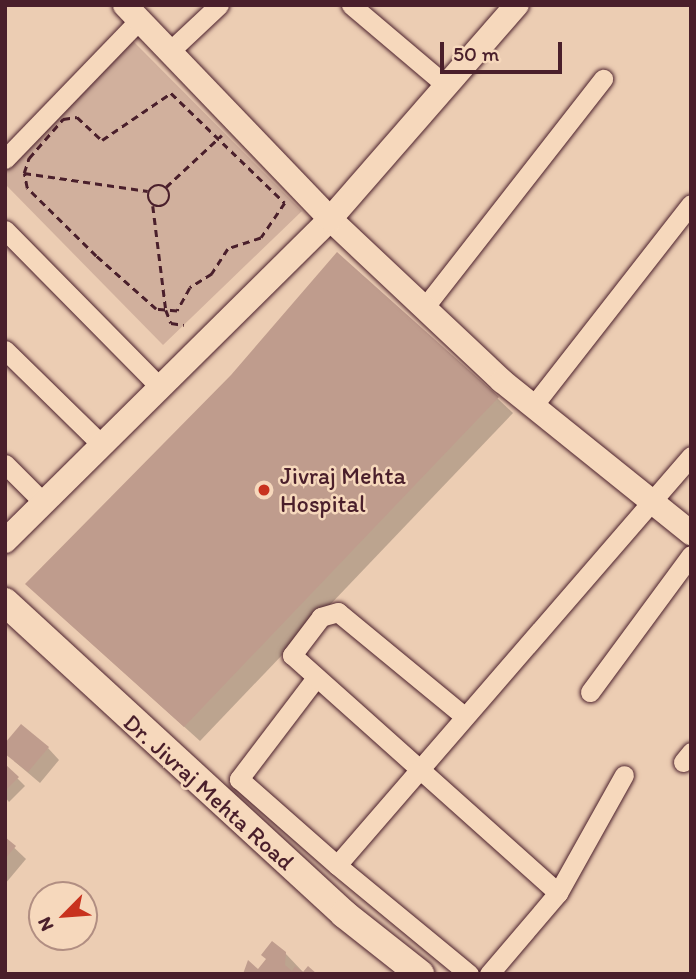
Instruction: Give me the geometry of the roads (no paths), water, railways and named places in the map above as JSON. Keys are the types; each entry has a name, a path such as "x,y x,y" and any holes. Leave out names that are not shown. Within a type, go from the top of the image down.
{"main road":[{"name":"Dr. Jivraj Mehta Road","path":"5,602 313,887 412,972"},
{"path":"5,623 320,909 412,972"}],"street":[{"path":"170,51 219,5"},
{"path":"351,5 446,86"},
{"path":"5,541 330,219 517,5"},
{"path":"5,159 132,13 330,219 424,307 533,406 691,533"},
{"path":"424,307 603,79"},
{"path":"533,406 691,204"},
{"path":"5,230 160,387"},
{"path":"5,350 102,445"},
{"path":"313,887 653,503 691,456"},
{"path":"5,464 44,503"},
{"path":"590,692 691,555"},
{"path":"464,716 338,612 321,617 292,655 416,771 558,893"},
{"path":"220,802 315,679"},
{"path":"489,974 558,893 624,775"},
{"path":"239,779 335,864 469,974"},
{"path":"412,972 431,942"}],"place":[{"name":"Jivraj Mehta Hospital","path":"264,490"}]}
